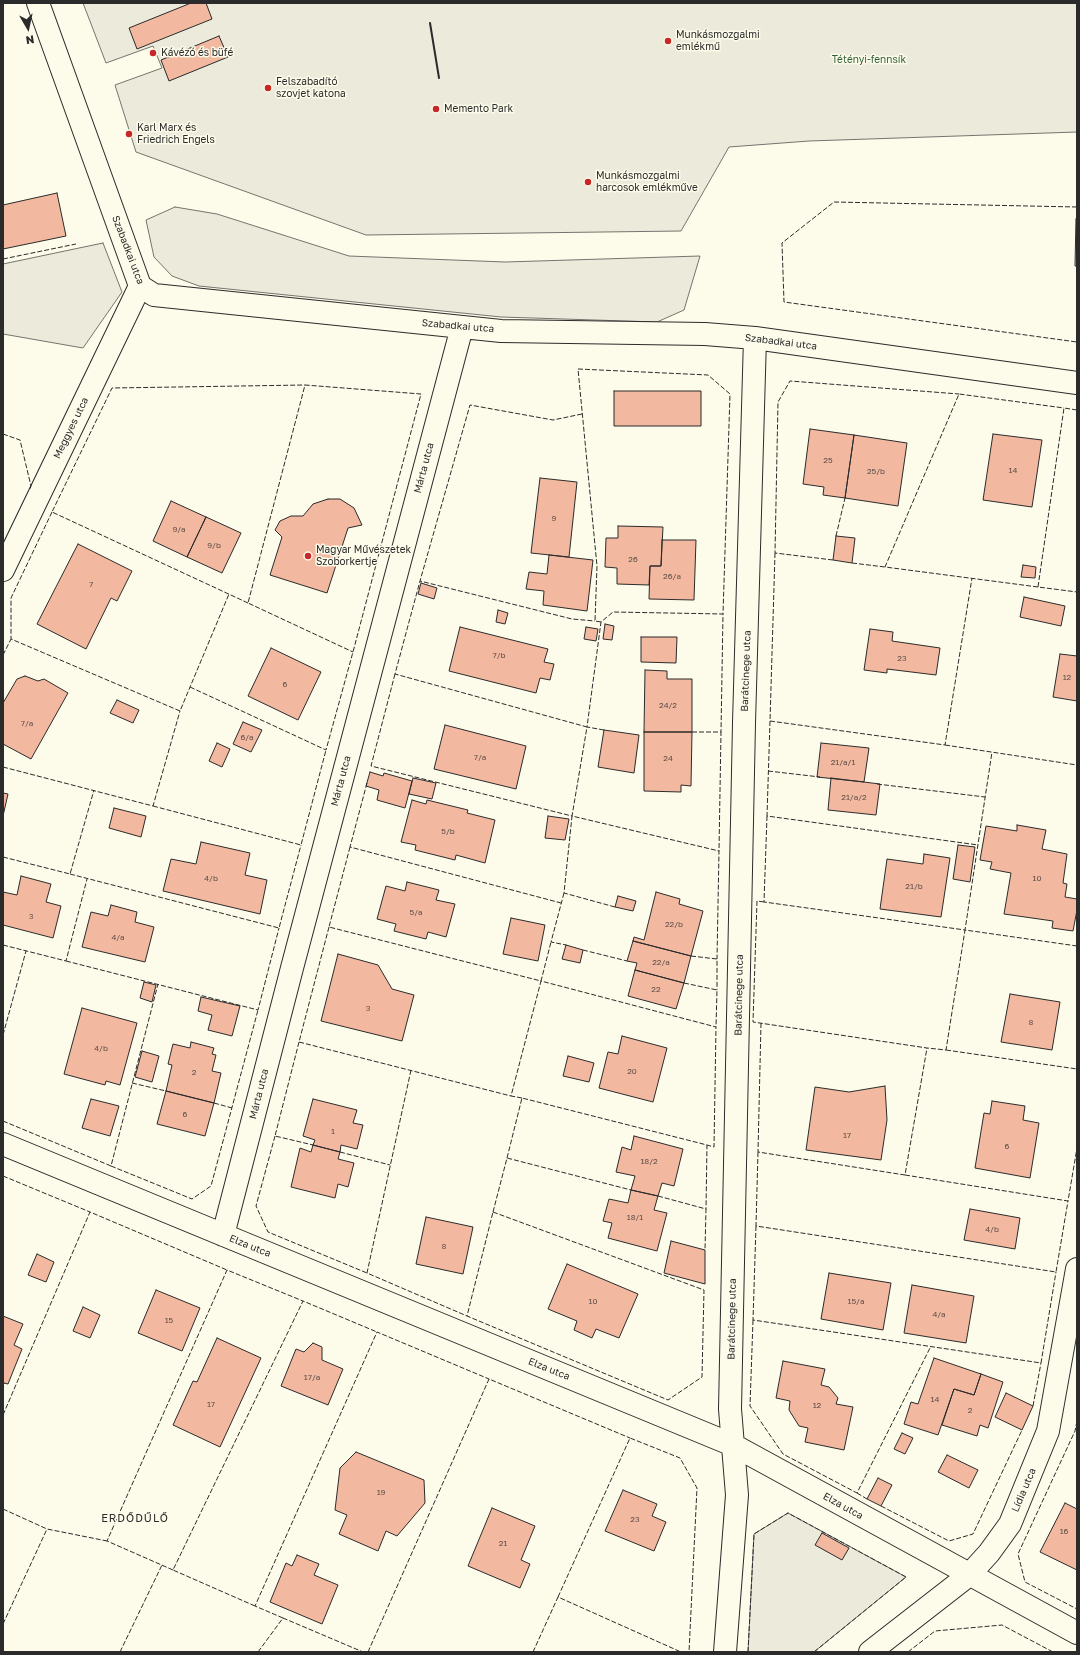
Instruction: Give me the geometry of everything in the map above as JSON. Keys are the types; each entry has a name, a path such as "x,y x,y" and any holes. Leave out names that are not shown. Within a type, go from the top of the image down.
{"street":[{"name":"Szabadkai utca","path":"38,3 140,286 154,295 500,330 705,334 755,338 1077,383"},
{"name":"Meggyes utca","path":"3,570 140,286"},
{"name":"Márta utca","path":"223,1235 462,327"},
{"name":"Barátcinege utca","path":"725,1652 737,1495 730,1393 744,739 755,338"},
{"name":"Elza utca","path":"3,1144 733,1445 1077,1633"},
{"name":"Lídia utca","path":"870,1652 969,1575 1010,1524 1048,1431 1077,1269"}],"green space":[{"name":"Memento Park","path":"83,3 1077,3 1077,132 809,141 729,147 681,231 366,235 136,152 115,85 162,68 153,46 106,63"},
{"path":"788,1513 906,1577 814,1652 748,1652 754,1534"}],"shaded area":[{"path":"175,207 217,214 349,256 505,262 700,256 684,310 657,322 501,317 199,286 172,276 154,257 146,220"},
{"path":"103,243 122,292 83,348 3,334 3,264"}],"building":[{"path":"191,3 206,3 212,19 137,49 129,28"},
{"path":"219,36 228,57 169,81 161,60"},
{"path":"57,193 66,236 3,249 3,205"},
{"path":"1076,219 1077,266 1075,266"},
{"path":"614,391 701,391 701,426 614,426"},
{"path":"810,429 854,435 845,498 823,495 824,487 803,484"},
{"path":"993,434 1042,440 1032,507 983,500"},
{"path":"854,435 907,443 898,506 845,498"},
{"path":"540,478 577,482 569,557 531,553"},
{"name":"Magyar Művészetek Szoborkertje","path":"328,499 340,499 354,508 362,525 348,528 327,593 270,575 282,537 275,530 280,521 291,516 303,516 313,504"},
{"path":"171,501 206,517 187,557 153,541"},
{"path":"206,517 241,533 222,573 187,557"},
{"path":"618,526 663,527 661,566 650,566 649,585 617,584 617,568 605,567 606,538 618,538"},
{"path":"836,536 855,538 852,563 833,560"},
{"path":"662,540 696,540 694,600 649,599 650,566 661,566"},
{"path":"78,544 132,571 117,601 111,598 86,649 37,624"},
{"path":"549,555 593,560 587,611 543,605 544,591 526,589 529,572 547,574"},
{"path":"1023,565 1036,567 1035,578 1021,577"},
{"path":"421,583 437,588 434,599 418,594"},
{"path":"1024,597 1065,606 1061,626 1020,617"},
{"path":"498,610 508,613 505,624 496,622"},
{"path":"605,624 614,626 612,640 603,639"},
{"path":"460,627 548,649 544,662 554,664 550,680 540,678 536,693 449,671"},
{"path":"586,627 598,629 596,641 584,639"},
{"path":"870,629 893,632 892,641 940,648 936,675 887,669 887,673 864,670"},
{"path":"641,637 677,637 676,663 641,662"},
{"path":"271,648 321,672 298,720 248,696"},
{"path":"1060,654 1077,656 1077,701 1053,697"},
{"path":"645,670 667,671 667,679 692,679 692,732 644,732"},
{"path":"25,676 38,681 44,679 68,693 31,759 3,744 3,703 17,679"},
{"path":"117,700 139,710 133,723 110,713"},
{"path":"243,722 262,730 251,752 233,744"},
{"path":"445,725 526,746 516,789 434,769"},
{"path":"604,730 639,735 634,773 598,767"},
{"path":"644,732 692,732 691,786 681,785 681,792 644,791"},
{"path":"217,743 230,749 222,767 209,761"},
{"path":"821,743 869,748 864,782 817,777"},
{"path":"370,772 383,776 384,773 412,781 405,808 377,800 379,790 366,786"},
{"path":"413,778 436,783 432,799 409,794"},
{"path":"831,778 880,784 876,815 828,810"},
{"path":"3,793 8,794 3,816"},
{"path":"412,800 426,804 427,800 468,810 467,813 495,820 485,863 456,855 455,860 415,850 416,845 401,842"},
{"path":"114,808 146,816 141,837 109,828"},
{"path":"548,816 569,819 565,840 545,838"},
{"path":"1017,825 1046,830 1042,849 1067,854 1063,883 1067,884 1065,897 1077,899 1077,910 1073,931 1052,928 1053,921 1004,914 1011,873 990,869 992,862 980,860 986,826 1017,831"},
{"path":"201,842 250,853 245,875 267,880 260,914 163,891 171,859 196,864"},
{"path":"958,845 975,847 970,882 953,879"},
{"path":"924,854 950,858 941,917 880,909 887,859 923,864"},
{"path":"21,876 51,884 46,902 61,906 53,938 3,925 3,892 17,895"},
{"path":"407,882 439,890 436,900 455,904 446,937 428,932 426,939 394,931 396,924 377,919 386,886 405,891"},
{"path":"656,892 680,899 679,904 703,911 691,956 633,941 634,937 644,940"},
{"path":"618,896 636,901 633,911 615,907"},
{"path":"111,905 137,912 135,922 154,927 145,962 82,947 91,912 108,916"},
{"path":"511,918 545,925 538,961 503,954"},
{"path":"633,941 691,956 684,983 635,970 637,963 627,961"},
{"path":"566,945 583,950 580,963 562,959"},
{"path":"338,954 378,965 392,989 414,995 402,1041 321,1021"},
{"path":"635,970 684,983 676,1009 628,996"},
{"path":"144,982 156,985 152,1002 140,998"},
{"path":"1010,994 1060,1002 1052,1050 1001,1042"},
{"path":"201,997 240,1006 232,1036 208,1030 212,1015 198,1011"},
{"path":"82,1008 137,1023 120,1085 106,1081 105,1085 64,1074"},
{"path":"622,1036 667,1048 653,1102 599,1088 608,1052 618,1054"},
{"path":"191,1042 214,1048 212,1054 216,1055 212,1071 221,1073 214,1103 166,1091 172,1065 168,1064 173,1044 190,1048"},
{"path":"142,1051 159,1056 152,1082 135,1077"},
{"path":"568,1056 594,1063 589,1082 563,1076"},
{"path":"885,1086 887,1120 881,1160 806,1150 815,1087 849,1092"},
{"path":"166,1091 214,1103 205,1136 157,1124"},
{"path":"91,1099 119,1106 110,1136 82,1128"},
{"path":"313,1099 357,1110 353,1123 363,1125 357,1149 341,1145 340,1152 313,1145 315,1140 303,1136"},
{"path":"992,1101 1025,1106 1023,1120 1039,1123 1030,1178 975,1168 984,1113 990,1114"},
{"path":"634,1136 683,1149 674,1186 662,1183 658,1196 631,1190 635,1176 616,1172 622,1147 631,1150"},
{"path":"313,1145 340,1152 338,1159 354,1163 348,1187 338,1184 335,1198 291,1187 300,1148 311,1152"},
{"path":"631,1190 658,1196 654,1210 667,1213 657,1251 608,1238 612,1223 603,1221 609,1199 628,1203"},
{"path":"970,1209 1020,1218 1015,1249 964,1240"},
{"path":"426,1217 473,1227 463,1274 416,1264"},
{"path":"671,1241 705,1250 705,1284 664,1273"},
{"path":"37,1254 54,1262 46,1282 28,1275"},
{"path":"567,1264 638,1294 619,1338 596,1329 592,1338 574,1330 577,1321 548,1309"},
{"path":"829,1273 891,1283 883,1330 821,1319"},
{"path":"912,1285 974,1296 966,1343 904,1333"},
{"path":"156,1290 200,1308 182,1351 138,1333"},
{"path":"83,1307 100,1315 90,1338 73,1331"},
{"path":"3,1316 23,1324 14,1345 22,1349 8,1384 4,1383 3,1386"},
{"path":"217,1338 261,1358 220,1447 173,1425 193,1381 197,1382"},
{"path":"313,1343 322,1347 322,1360 343,1369 328,1405 281,1386 296,1349 304,1352"},
{"path":"934,1358 981,1374 974,1395 954,1389 938,1435 904,1424 911,1402 918,1404"},
{"path":"783,1361 825,1369 821,1385 829,1387 838,1398 836,1404 853,1407 844,1450 805,1442 808,1428 799,1426 789,1410 790,1401 776,1398"},
{"path":"981,1374 1003,1382 988,1428 980,1425 977,1436 942,1425 954,1389 974,1395"},
{"path":"1006,1393 1033,1406 1022,1430 995,1417"},
{"path":"902,1433 913,1438 905,1454 894,1449"},
{"path":"356,1452 424,1480 425,1503 397,1536 386,1531 378,1551 339,1534 347,1515 335,1510 340,1468"},
{"path":"947,1455 978,1470 969,1488 938,1472"},
{"path":"878,1478 892,1485 881,1506 867,1499"},
{"path":"623,1490 657,1504 652,1516 666,1522 654,1551 605,1531"},
{"path":"1065,1503 1077,1509 1077,1570 1040,1552"},
{"path":"492,1508 535,1526 521,1560 530,1564 520,1588 468,1566"},
{"path":"822,1533 849,1548 842,1560 815,1545"},
{"path":"297,1555 319,1564 314,1575 338,1585 322,1624 270,1602 286,1563 292,1566"}],"fence":[{"path":"1077,207 834,202 782,243 784,302 1077,342"},
{"path":"3,259 76,244"},
{"path":"601,622 595,621 597,566 578,369 708,375 730,394 723,614"},
{"path":"833,560 775,553 778,402 790,381 959,394"},
{"path":"248,603 52,512 112,388 305,385"},
{"path":"190,687 326,750 353,652 421,394 305,385 248,603 353,652"},
{"path":"1038,587 885,567 959,394 1064,408"},
{"path":"582,414 553,420 470,405 420,581 572,619 595,621"},
{"path":"1077,410 1064,408 1038,587 1077,592"},
{"path":"3,434 20,440 31,486 30,489"},
{"path":"836,536 845,498"},
{"path":"52,512 11,598 11,639 180,711 229,594"},
{"path":"775,553 770,721 945,745 972,578"},
{"path":"852,563 885,567"},
{"path":"395,674 371,766 572,816 587,727 395,674 420,581"},
{"path":"604,730 587,727 601,622 613,612 723,614 721,732"},
{"path":"3,655 11,639"},
{"path":"3,767 153,806 180,711"},
{"path":"770,721 767,816 978,845"},
{"path":"692,732 721,732 719,851"},
{"path":"945,745 1077,765"},
{"path":"153,806 301,845 326,750"},
{"path":"767,816 764,902 965,930 992,752"},
{"path":"768,771 820,777"},
{"path":"367,783 350,847 561,903"},
{"path":"877,784 985,797"},
{"path":"3,857 70,874 94,790"},
{"path":"615,907 564,893 572,816 719,851 717,959"},
{"path":"70,874 279,928 301,845"},
{"path":"350,847 329,927 541,981 551,942"},
{"path":"3,945 66,961 87,879"},
{"path":"564,893 551,942 566,945"},
{"path":"764,902 757,901 753,1022 927,1048 946,1050 965,930 1077,946"},
{"path":"329,927 299,1042 511,1096"},
{"path":"66,961 258,1010 279,928"},
{"path":"583,950 627,961"},
{"path":"3,1035 26,951"},
{"path":"691,956 717,959 717,990"},
{"path":"522,1098 511,1096 541,981 716,1027 714,1147 707,1145"},
{"path":"684,983 717,990 716,1027"},
{"path":"3,1121 111,1166 158,984"},
{"path":"111,1166 192,1199 211,1186 258,1010"},
{"path":"761,1023 758,1152 905,1175 927,1048"},
{"path":"299,1042 275,1136 313,1145"},
{"path":"946,1050 1077,1069"},
{"path":"411,1070 367,1273 467,1316"},
{"path":"132,1083 166,1091"},
{"path":"507,1158 522,1098 707,1145 706,1209"},
{"path":"214,1103 232,1108"},
{"path":"275,1136 256,1206 268,1232 367,1273"},
{"path":"905,1175 1068,1201 1077,1148"},
{"path":"340,1152 390,1165"},
{"path":"758,1152 756,1226 1056,1272 1068,1201"},
{"path":"493,1212 507,1158 631,1190"},
{"path":"3,1176 90,1212"},
{"path":"658,1196 706,1209 705,1250"},
{"path":"3,1415 90,1212 227,1270"},
{"path":"493,1212 704,1290 702,1377 668,1400 467,1316 493,1212"},
{"path":"756,1226 753,1320 1041,1363 1056,1272"},
{"path":"173,1570 107,1541 227,1270 303,1301"},
{"path":"255,1606 173,1570 303,1301 377,1332"},
{"path":"753,1320 750,1406 783,1454 857,1493 931,1346"},
{"path":"283,1618 255,1606 377,1332 489,1379"},
{"path":"1033,1406 1041,1363"},
{"path":"368,1652 489,1379 630,1438"},
{"path":"1077,1421 1075,1431 1018,1554 1025,1582 1077,1609"},
{"path":"881,1506 949,1541 973,1534 1022,1430"},
{"path":"558,1597 630,1438 680,1458 697,1488 689,1652"},
{"path":"857,1493 867,1499"},
{"path":"3,1509 47,1529 107,1541"},
{"path":"748,1652 754,1534 788,1513 906,1577 814,1652"},
{"path":"3,1624 47,1529"},
{"path":"120,1652 162,1565"},
{"path":"533,1652 558,1597 681,1652"},
{"path":"258,1652 283,1618 363,1652"},
{"path":"908,1652 935,1631 1002,1625 1053,1652"}],"wall":[{"path":"430,23 439,78"}],"place":[{"name":"Munkásmozgalmi emlékmű","path":"668,41"},
{"name":"Kávézó és büfé","path":"153,53"},
{"name":"Felszabadító szovjet katona","path":"268,88"},
{"name":"Memento Park","path":"436,109"},
{"name":"Karl Marx és Friedrich Engels","path":"129,134"},
{"name":"Munkásmozgalmi harcosok emlékműve","path":"588,182"},
{"name":"Magyar Művészetek Szoborkertje","path":"308,556"}],"district":[{"name":"ERDŐDŰLŐ","path":"135,1519"}],"park label":[{"name":"Tétényi-fennsík","path":"869,60"}]}
